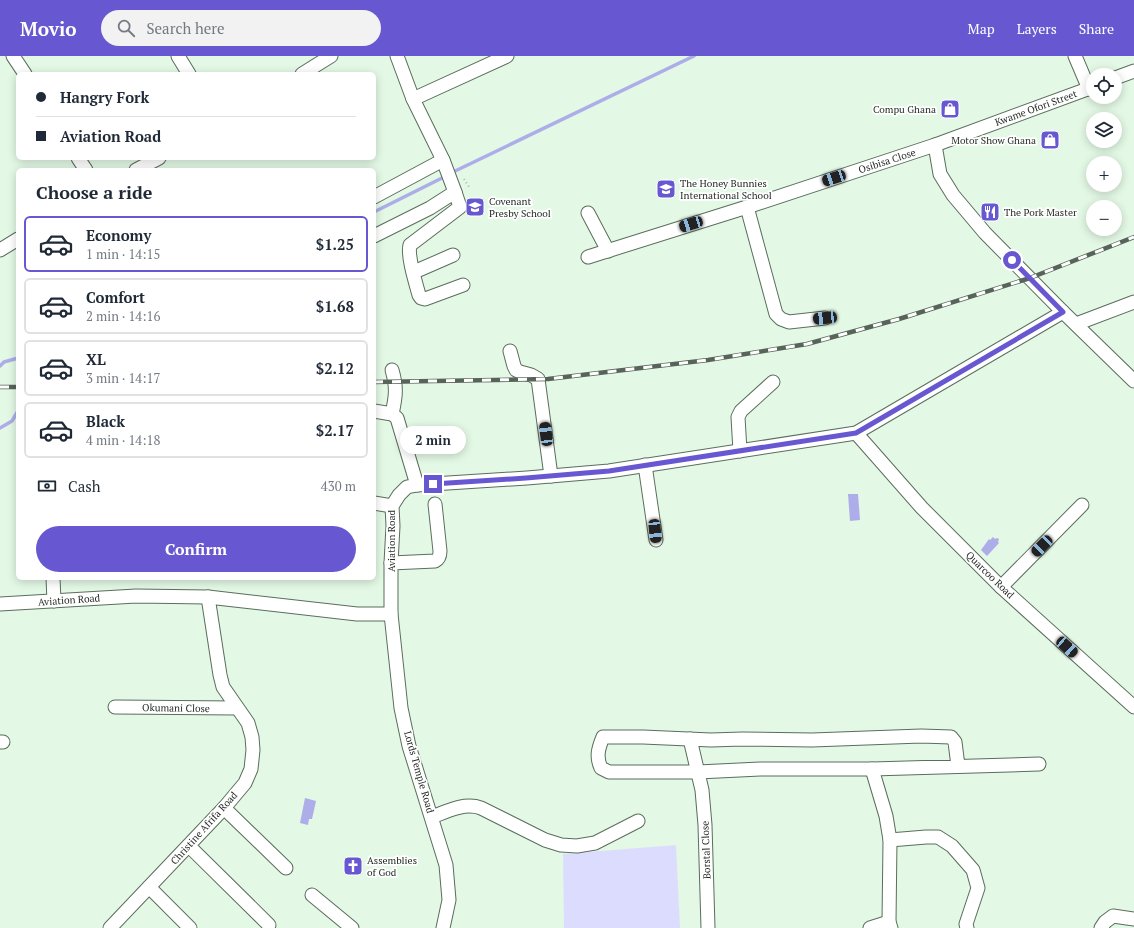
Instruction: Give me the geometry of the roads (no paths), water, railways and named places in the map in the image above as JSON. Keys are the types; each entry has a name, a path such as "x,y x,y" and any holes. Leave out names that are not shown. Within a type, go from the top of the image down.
{"street":[{"path":"14,56 24,72"},
{"path":"178,56 188,72"},
{"path":"305,72 331,56"},
{"path":"397,56 413,100 445,166 460,207 410,245 409,250 419,295 424,299 463,285"},
{"path":"413,100 507,56"},
{"path":"1075,56 1086,78"},
{"path":"1122,75 1134,71"},
{"name":"Kwame Ofori Street","path":"935,145 1086,90"},
{"path":"935,145 940,174 953,195 985,233 1134,381"},
{"name":"Osibisa Close","path":"588,257 747,207 935,145"},
{"path":"140,168 155,160"},
{"path":"376,196 445,166"},
{"path":"376,235 430,208 454,189"},
{"path":"747,207 776,314 781,319 789,322 825,318"},
{"path":"588,213 608,251"},
{"path":"0,250 16,240"},
{"path":"414,272 453,255"},
{"path":"1076,324 1134,302"},
{"name":"Aviation Road","path":"0,604 136,596 208,597 356,614 391,614 392,506 406,487 609,471 856,433 1063,312"},
{"path":"510,351 516,370 538,379 551,476"},
{"path":"392,370 396,382 396,390 392,414"},
{"path":"740,451 738,417 741,411 773,382"},
{"path":"376,411 392,414 397,418 417,485"},
{"name":"Quarcoo Road","path":"856,433 922,508 1001,587 1134,707"},
{"path":"645,466 656,540"},
{"path":"376,503 392,506"},
{"path":"391,563 438,560 440,552 435,504"},
{"path":"1001,587 1082,505"},
{"path":"53,580 54,601"},
{"name":"Christine Afrifa Road","path":"110,928 224,808 245,783 251,769 253,750 252,737 248,723 223,687 208,597"},
{"name":"Lords Temple Road","path":"391,614 401,708 409,746 446,865 449,900 443,928"},
{"name":"Okumani Close","path":"115,707 237,708"},
{"path":"958,766 955,742 951,737 921,736 812,740 690,739 643,736 603,737 598,749 598,760 601,768 609,772 698,772 760,769 872,769 1039,764"},
{"name":"Borstal Close","path":"690,739 702,790 705,825 708,928"},
{"path":"870,928 890,925 890,840 886,816 872,769"},
{"path":"432,817 453,809 475,806 545,840 561,845 577,846 595,843 638,822"},
{"path":"224,808 286,868"},
{"path":"890,840 938,837 952,846 973,870 978,888 966,928"},
{"path":"189,846 269,925"},
{"path":"149,887 190,928"},
{"path":"312,895 352,928"},
{"path":"1101,928 1104,922 1113,916 1134,919"}],"water":[{"path":"848,494 858,494 860,520 850,521"},
{"path":"993,537 995,539 999,539 999,543 987,556 981,550 989,539 990,540"},
{"path":"305,798 316,801 312,819 309,819 308,825 300,823"}],"waterway":[{"path":"451,173 694,56"},
{"path":"376,211 446,176"},
{"path":"0,366 4,362 16,359"},
{"path":"0,428 12,421 16,414"}],"railway":[{"path":"376,382 548,379 708,360 807,344 899,319 1030,278 1134,237"},
{"path":"0,387 16,387"}],"place":[{"name":"Compu Ghana","path":"950,109"},
{"name":"Motor Show Ghana","path":"1050,140"},
{"name":"The Honey Bunnies International School","path":"666,189"},
{"name":"Covenant Presby School","path":"475,207"},
{"name":"The Pork Master","path":"990,212"},
{"name":"Assemblies of God","path":"353,866"}]}
